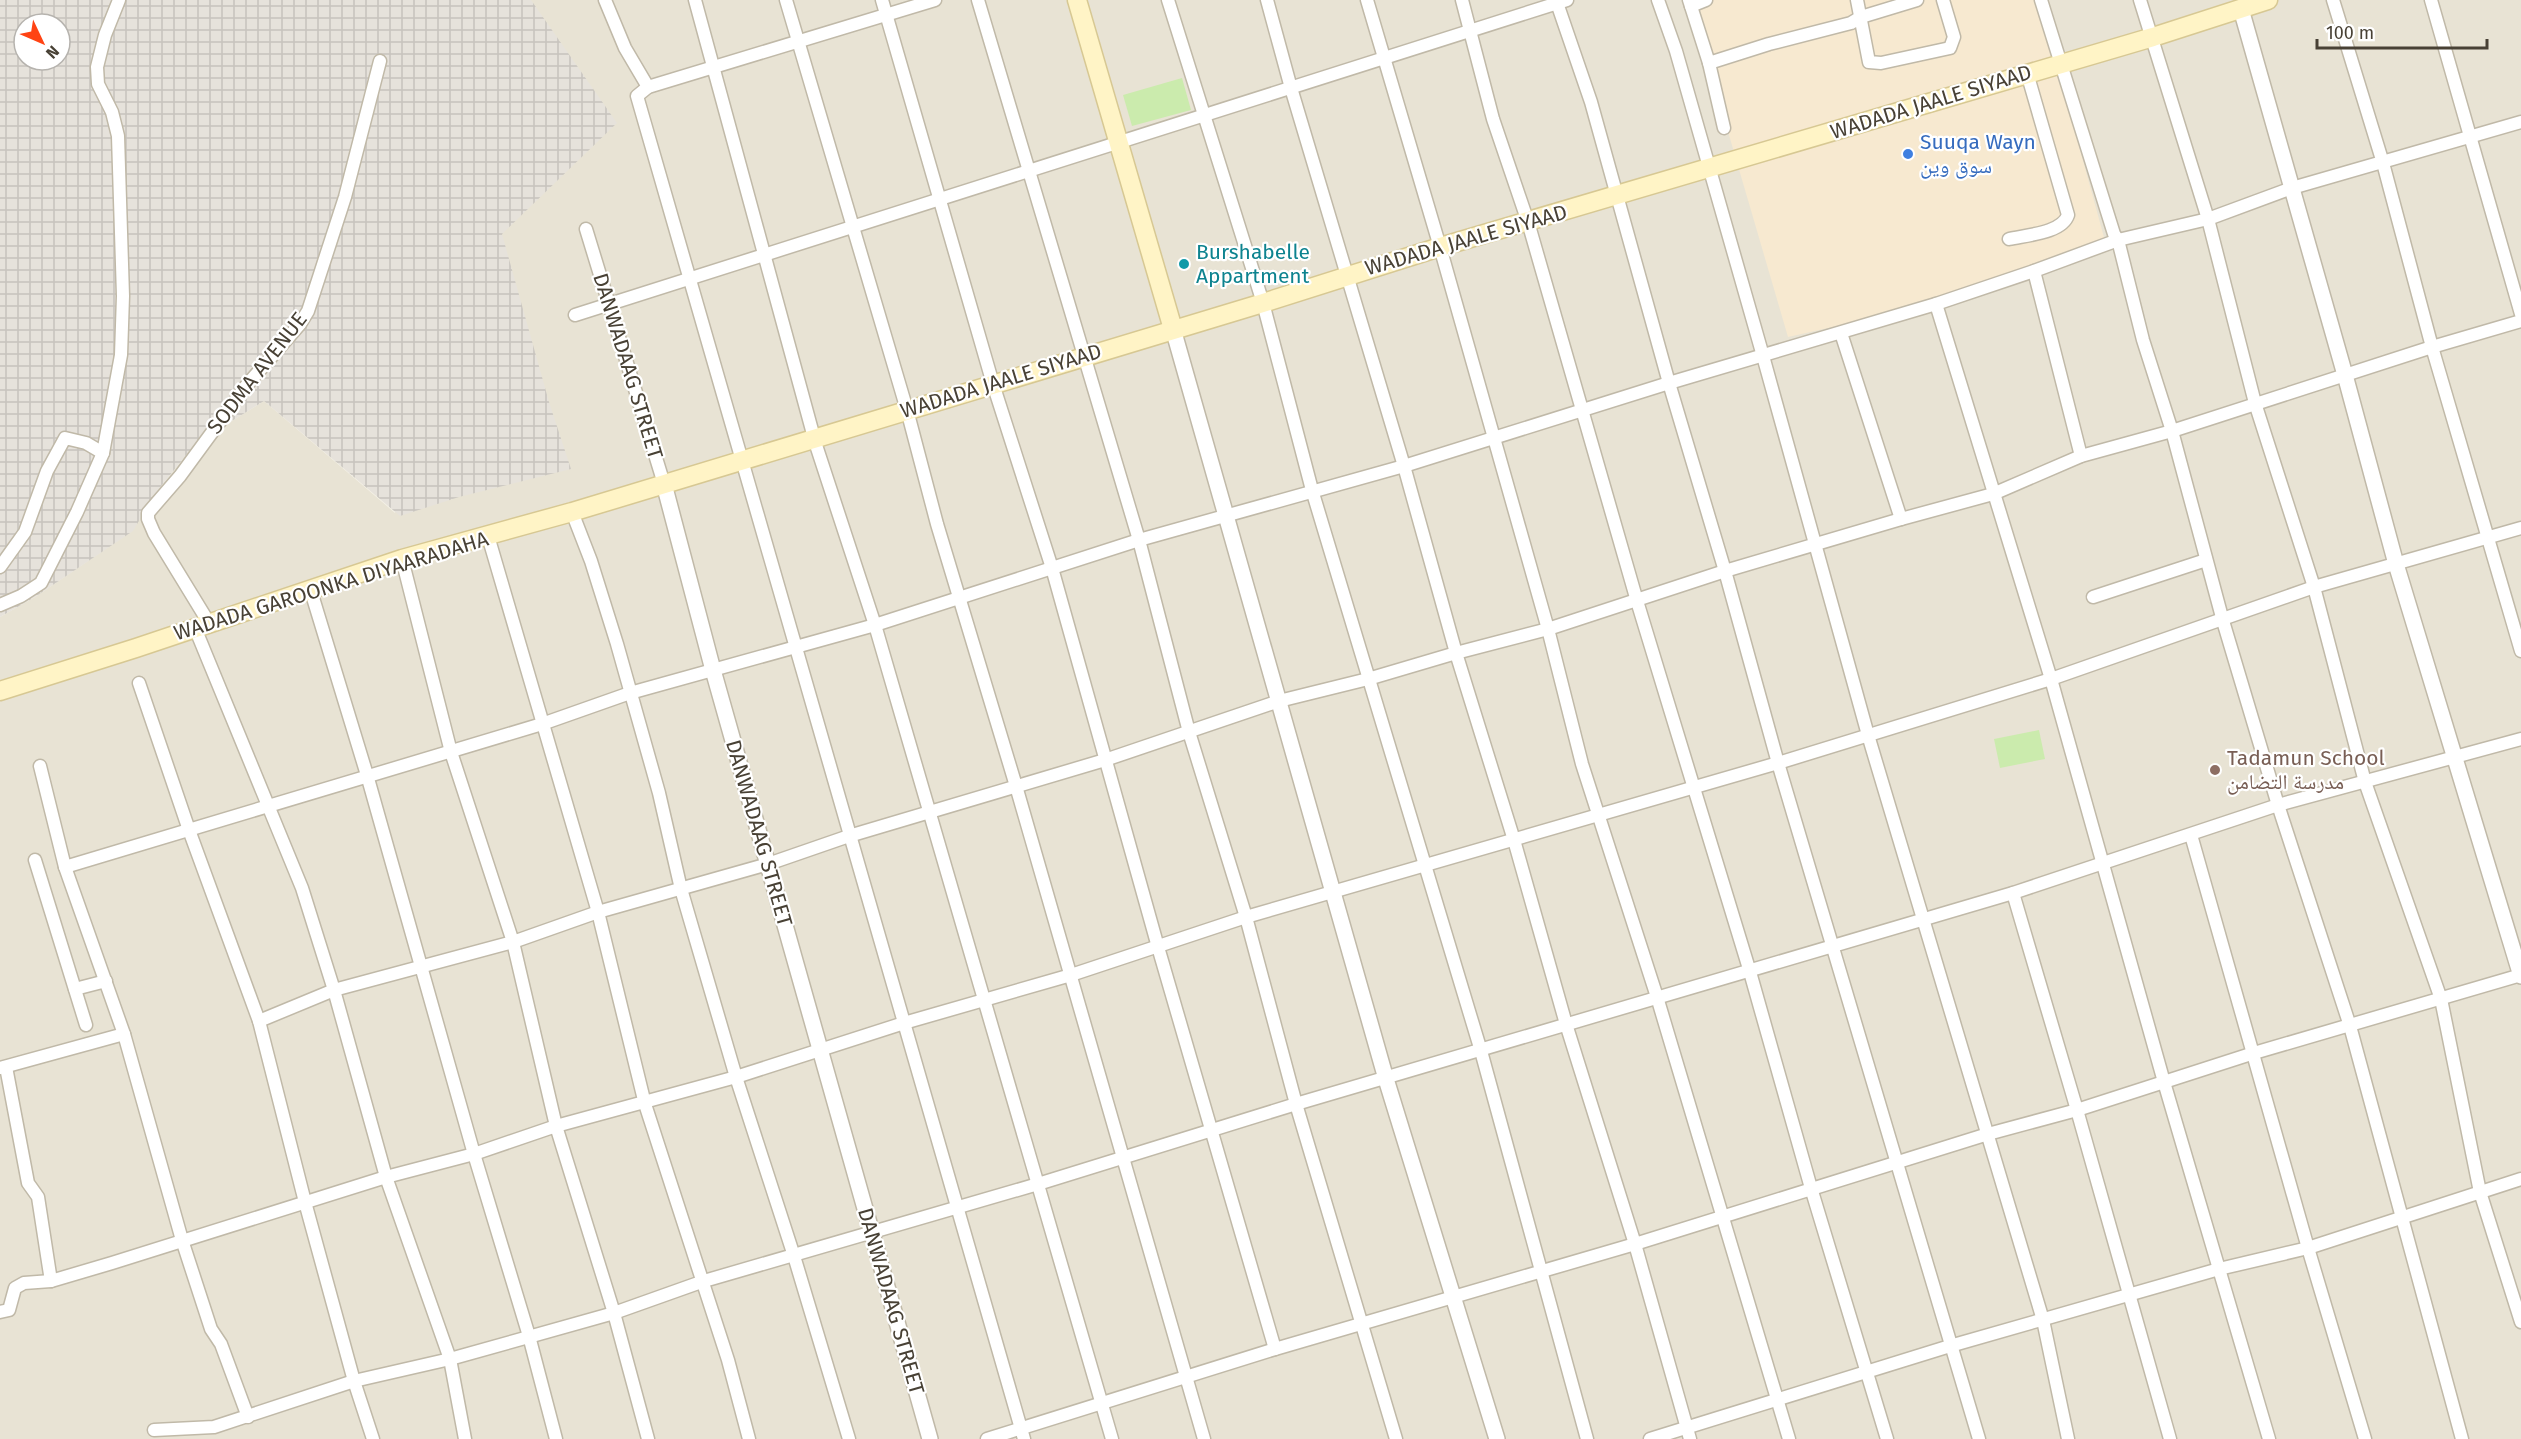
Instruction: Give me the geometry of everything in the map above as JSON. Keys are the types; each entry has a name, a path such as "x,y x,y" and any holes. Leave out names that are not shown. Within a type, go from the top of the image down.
{"main road":[{"path":"1077,0 1173,329"},
{"name":"WADADA JAALE SIYAAD","path":"664,484 1263,303 1349,274 2153,37 2239,4 2268,0"},
{"name":"WADADA GAROONKA DIYAARADAHA","path":"0,690 402,559 664,484"}],"street":[{"path":"0,605 21,597 41,583 77,512 103,453 121,356 123,297 118,136 112,112 98,84 97,68 105,35 119,0"},
{"path":"605,0 625,48 648,87"},
{"path":"695,0 815,437 875,625 1112,1439"},
{"path":"786,0 907,410 937,524 1016,786 1204,1439"},
{"path":"882,0 993,384 1052,568 1158,947 1275,1349"},
{"path":"935,0 648,87 637,96 1023,1433"},
{"path":"978,0 1139,540 1189,732 1246,918 1296,1104 1364,1324 1396,1439"},
{"path":"1168,0 1263,303 1312,490 1481,1051 1587,1439"},
{"path":"1267,0 1291,88 1349,274 1456,653 1514,840 1566,1024 1635,1244 1689,1433"},
{"path":"1367,0 1440,247 1548,629 1597,815 1657,997 1789,1439"},
{"path":"1462,0 1493,119 1528,222 1637,601 1750,972 1811,1188 1868,1370 1887,1439"},
{"path":"1658,0 1676,51 1868,735 2043,1320 2068,1439"},
{"path":"1706,0 1690,3 1709,63 1724,128"},
{"path":"1857,0 1869,62 1881,63 1950,48 1954,38 1942,0"},
{"path":"1709,63 1761,46 1851,23 1861,17 1917,0"},
{"path":"2041,0 2114,234 2118,240 2143,340 2172,431 2223,621 2278,805 2350,1026 2462,1439"},
{"path":"2140,0 2208,219 2255,403 2314,587 2365,782 2441,999 2481,1192 2521,1322"},
{"path":"2333,0 2383,163 2432,346 2521,651"},
{"path":"2431,0 2521,314"},
{"path":"575,315 1560,1 1618,195 1669,383 1778,763 1979,1439"},
{"path":"987,1439 1023,1433 1102,1402 1186,1376 1635,1244 1988,1134 2078,1110 2254,1053 2521,975 2396,564 2345,375 2239,4"},
{"name":"SODMA AVENUE","path":"202,625 154,533 148,513 180,476 246,386 300,324 308,311 345,197 380,61"},
{"path":"2009,239 2057,228 2066,221 2068,215 2027,73"},
{"path":"65,867 542,724 630,693 875,625 1139,540 1404,466 1669,383 1936,304 2034,272 2118,240 2208,219 2292,188 2521,122"},
{"name":"DANWADAAG STREET","path":"586,229 664,484 713,670 930,1439"},
{"path":"2034,272 2081,456"},
{"path":"1936,304 2051,679 2164,1082 2269,1439"},
{"path":"259,1021 334,990 513,942 598,912 768,864 849,836 1105,760 1279,700 1368,679 1548,629 1725,572 1993,494 2081,456 2172,431 2432,346 2521,321"},
{"path":"1173,329 1335,892 1386,1079 1497,1439"},
{"path":"1841,333 1901,519"},
{"path":"0,567 25,532 47,471 65,438 86,443 103,453"},
{"path":"572,512 591,561 617,644 659,793 681,889 736,1077 794,1256 849,1439"},
{"path":"0,1312 9,1310 15,1288 24,1283 51,1281 386,1177 474,1154 556,1126 645,1104 736,1077 904,1023 1071,975 1246,918 1693,789 2051,679 2223,621 2314,587 2521,528"},
{"path":"488,536 598,912 645,1104 704,1281 749,1439"},
{"path":"402,559 451,752 513,942 556,1126 614,1313 648,1439"},
{"path":"2093,597 2206,560"},
{"path":"310,588 367,775 474,1154 529,1336 556,1439"},
{"path":"202,625 268,807 302,888 334,990 386,1177 450,1359 465,1439"},
{"path":"139,683 189,830 259,1021 305,1202 354,1381 373,1439"},
{"path":"154,1430 214,1427 354,1381 450,1359 614,1313 704,1281 1038,1184 1296,1104 1657,997 1833,948 2102,865 2278,805 2521,739"},
{"path":"40,765 65,867 124,1034 182,1240 211,1329 222,1344 248,1417"},
{"path":"2191,835 2308,1248 2365,1439"},
{"path":"35,860 86,1025"},
{"path":"2013,893 2078,1110 2170,1439"},
{"path":"75,989 106,981"},
{"path":"51,1281 38,1197 28,1183 3,1067 124,1034"},
{"path":"1650,1439 1689,1433 1777,1399 1868,1370 2219,1269 2308,1248 2521,1179"}],"shaded area":[{"path":"0,0 531,0 617,123 502,234 549,402 571,469 459,497 400,516 264,401 195,444 154,495 133,531 35,597 0,617"},
{"path":"514,0 2521,0 2521,1439 0,1439 0,617 35,597 132,531 154,495 195,444 264,401 395,513 495,241"},
{"name":"Suuqa Wayn سوق وين","path":"1693,0 2039,0 2105,241 1940,296 1837,326 1788,337 1729,135 1722,100"}],"green space":[{"path":"1182,78 1191,110 1132,126 1123,95"},
{"path":"2039,730 2045,759 2000,768 1994,739"}],"place":[{"name":"Suuqa Wayn سوق وين","path":"1908,154"},
{"name":"Burshabelle Appartment","path":"1184,264"},
{"name":"Tadamun School مدرسة التضامن","path":"2215,770"}]}
